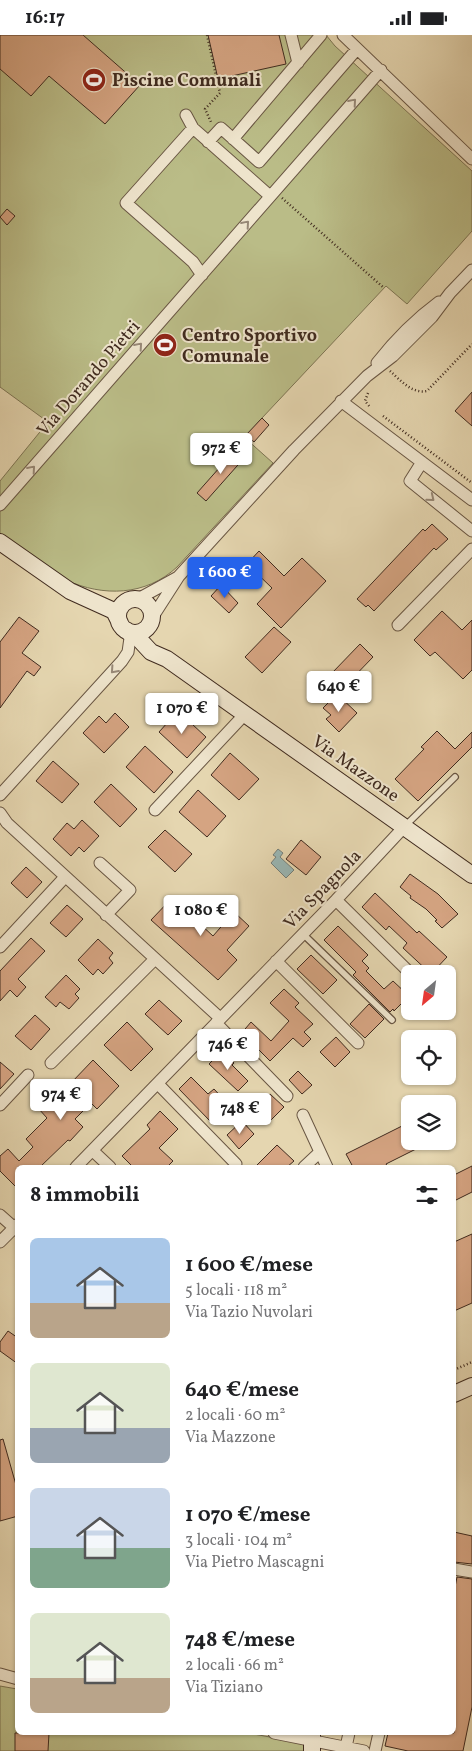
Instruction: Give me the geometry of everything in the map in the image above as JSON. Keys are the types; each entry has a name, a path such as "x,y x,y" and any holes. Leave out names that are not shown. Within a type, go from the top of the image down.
{"main road":[{"name":"Via Mazzone","path":"0,542 70,591 114,611 123,627 138,638 151,652 167,659 472,875"},
{"name":"Via Mazzone","path":"70,591 121,596 147,603 152,613 151,632 155,644 167,659"},
{"path":"132,600 120,608 118,613 123,627 136,633 147,628 151,621"},
{"path":"456,1393 472,1386"}],"street":[{"path":"291,35 298,63"},
{"path":"233,139 322,35"},
{"path":"343,35 472,159"},
{"path":"208,142 221,128 259,162 357,49"},
{"name":"Via Dorando Pietri","path":"0,505 274,196 381,70"},
{"path":"186,115 193,128 208,142 274,196"},
{"path":"193,128 126,203 192,262 202,275"},
{"path":"151,621 179,576 341,401 367,376 387,350 426,312 450,293 472,270"},
{"path":"341,401 472,500"},
{"path":"422,462 410,481 472,531"},
{"path":"398,625 472,549"},
{"path":"132,600 179,576"},
{"path":"0,795 122,661 128,652 130,637 123,627"},
{"path":"155,810 246,714"},
{"path":"0,813 8,823 155,959 218,1021 287,1096"},
{"name":"Via Spagnola","path":"78,1165 336,900 404,827"},
{"path":"100,863 130,890 106,915"},
{"path":"0,947 65,877"},
{"path":"336,900 402,965"},
{"path":"51,1063 155,959"},
{"path":"276,961 358,1043"},
{"path":"0,1105 28,1075"},
{"path":"158,1084 236,1164"},
{"path":"303,1115 326,1165"},
{"path":"93,1151 108,1165"},
{"path":"306,1165 320,1152"},
{"path":"0,1215 15,1227"},
{"path":"0,1242 15,1229"},
{"path":"456,1569 472,1572"},
{"path":"0,1674 15,1678"},
{"path":"284,1735 364,1751"},
{"path":"346,1747 349,1735"},
{"path":"375,1751 379,1735"}],"lane":[{"path":"404,827 455,777"},
{"path":"303,934 392,1020"}],"path":[{"path":"205,109 220,93 207,35"},
{"path":"274,196 384,288"},
{"path":"389,370 412,389 428,391 472,344"},
{"path":"383,376 394,365"},
{"path":"373,387 367,393 365,401 376,411"},
{"path":"383,416 472,483"},
{"path":"456,1369 472,1362"}],"green space":[{"name":"Centro Sportivo Comunale","path":"0,35 326,35 335,46 472,171 472,231 407,304 386,286 262,418 245,438 273,463 177,567 165,577 152,584 138,588 124,591 109,591 80,586 66,580 0,534 0,481 48,422 0,387"},
{"path":"0,1686 15,1689 15,1735 259,1735 308,1744 308,1751 0,1751"}],"water":[{"path":"278,849 283,853 280,857 294,870 286,878 271,863 276,857 273,855"}],"building":[{"name":"Piscine Comunali","path":"0,35 83,35 140,85 105,124 49,76 31,96 0,69"},
{"path":"208,35 279,35 286,64 218,79"},
{"path":"7,209 15,216 7,225 0,217"},
{"path":"472,392 472,426 455,411"},
{"path":"262,418 269,425 254,442 246,435"},
{"path":"236,449 245,457 206,501 197,493"},
{"path":"432,524 448,539 436,550 434,548 374,611 357,599 423,529 425,531"},
{"path":"259,551 284,576 302,558 326,581 281,628 257,604 272,588 247,564"},
{"path":"221,585 238,603 229,613 211,596"},
{"path":"442,611 462,630 472,620 472,670 463,679 435,652 430,656 414,640"},
{"path":"19,617 39,631 22,653 41,667 34,676 27,671 0,708 0,642"},
{"path":"274,627 291,642 262,673 245,657"},
{"path":"360,644 373,657 345,686 332,673"},
{"path":"337,694 357,713 339,732 326,719 331,715 323,708"},
{"path":"178,711 206,737 187,758 159,732"},
{"path":"115,713 129,727 104,753 83,733 99,716 106,723"},
{"path":"437,731 455,749 472,732 472,747 418,801 395,779 424,749 421,747"},
{"path":"145,746 173,772 154,793 126,767"},
{"path":"230,753 259,779 239,800 211,775"},
{"path":"53,761 79,784 62,803 36,781"},
{"path":"111,784 137,809 120,827 94,802"},
{"path":"198,790 226,816 207,837 179,812"},
{"path":"82,820 99,836 84,852 79,847 71,856 53,839 67,823 74,829"},
{"path":"165,830 192,854 175,872 148,847"},
{"path":"301,840 321,857 306,875 286,859"},
{"path":"26,867 42,882 27,898 11,883"},
{"path":"410,874 438,894 458,914 442,928 426,909 410,898 411,896 400,887"},
{"path":"375,893 417,933 419,931 447,957 439,965 421,965 403,948 407,943 389,926 386,930 362,907"},
{"path":"172,898 213,936 234,912 249,926 227,950 237,960 218,980 151,920"},
{"path":"67,905 83,919 66,937 50,923"},
{"path":"338,926 368,955 362,961 369,968 366,971 384,989 393,981 401,988 401,1004 394,1011 393,1009 390,1012 353,975 356,972 324,940"},
{"path":"31,938 45,951 18,979 26,987 17,997 10,990 0,1001 0,971"},
{"path":"98,939 113,953 109,958 113,963 103,974 98,969 93,975 78,960"},
{"path":"311,955 337,980 323,994 297,969"},
{"path":"66,975 80,989 75,994 79,998 69,1009 60,1002 56,1007 45,997"},
{"path":"284,989 299,1003 295,1007 313,1024 304,1032 311,1039 303,1047 293,1038 270,1061 240,1035 251,1022 271,1041 289,1021 270,1003"},
{"path":"159,1000 182,1021 168,1035 145,1014"},
{"path":"369,1004 384,1019 365,1038 350,1024"},
{"path":"35,1015 50,1029 31,1050 15,1036"},
{"path":"127,1022 153,1049 131,1071 104,1045"},
{"path":"336,1037 350,1052 335,1067 320,1052"},
{"path":"222,1051 234,1063 232,1065 248,1081 238,1091 209,1064"},
{"path":"93,1060 119,1086 97,1109 91,1103 75,1119 83,1127 42,1165 15,1165 15,1186 0,1171 0,1156 8,1149 19,1161 33,1147 26,1139 47,1118 38,1108 44,1102 49,1106 52,1102 59,1109 78,1090 71,1083"},
{"path":"0,1062 14,1074 0,1089"},
{"path":"298,1071 312,1085 302,1094 289,1080"},
{"path":"191,1077 208,1094 214,1089 227,1103 210,1121 179,1089"},
{"path":"270,1094 284,1107 270,1121 256,1108"},
{"path":"160,1111 178,1129 159,1148 173,1161 169,1165 131,1165 122,1156 150,1129 147,1125"},
{"path":"242,1121 254,1134 239,1149 227,1135"},
{"path":"401,1126 401,1150 414,1150 387,1165 352,1165 346,1154"},
{"path":"277,1145 294,1161 289,1165 257,1165"},
{"path":"472,1166 472,1192 456,1200 456,1174"},
{"path":"472,1234 472,1303 456,1310 456,1241"},
{"path":"8,1331 15,1336 15,1362 0,1351 0,1342"},
{"path":"3,1439 15,1481 15,1517 0,1521 0,1440"},
{"path":"456,1532 472,1536 472,1564 456,1562"},
{"path":"457,1577 472,1579 472,1707 463,1751 408,1751 385,1746 388,1735 456,1735"},
{"path":"15,1735 49,1735 48,1751 15,1751"}],"place":[{"name":"Piscine Comunali","path":"94,80"},
{"name":"Centro Sportivo Comunale","path":"165,345"}]}
